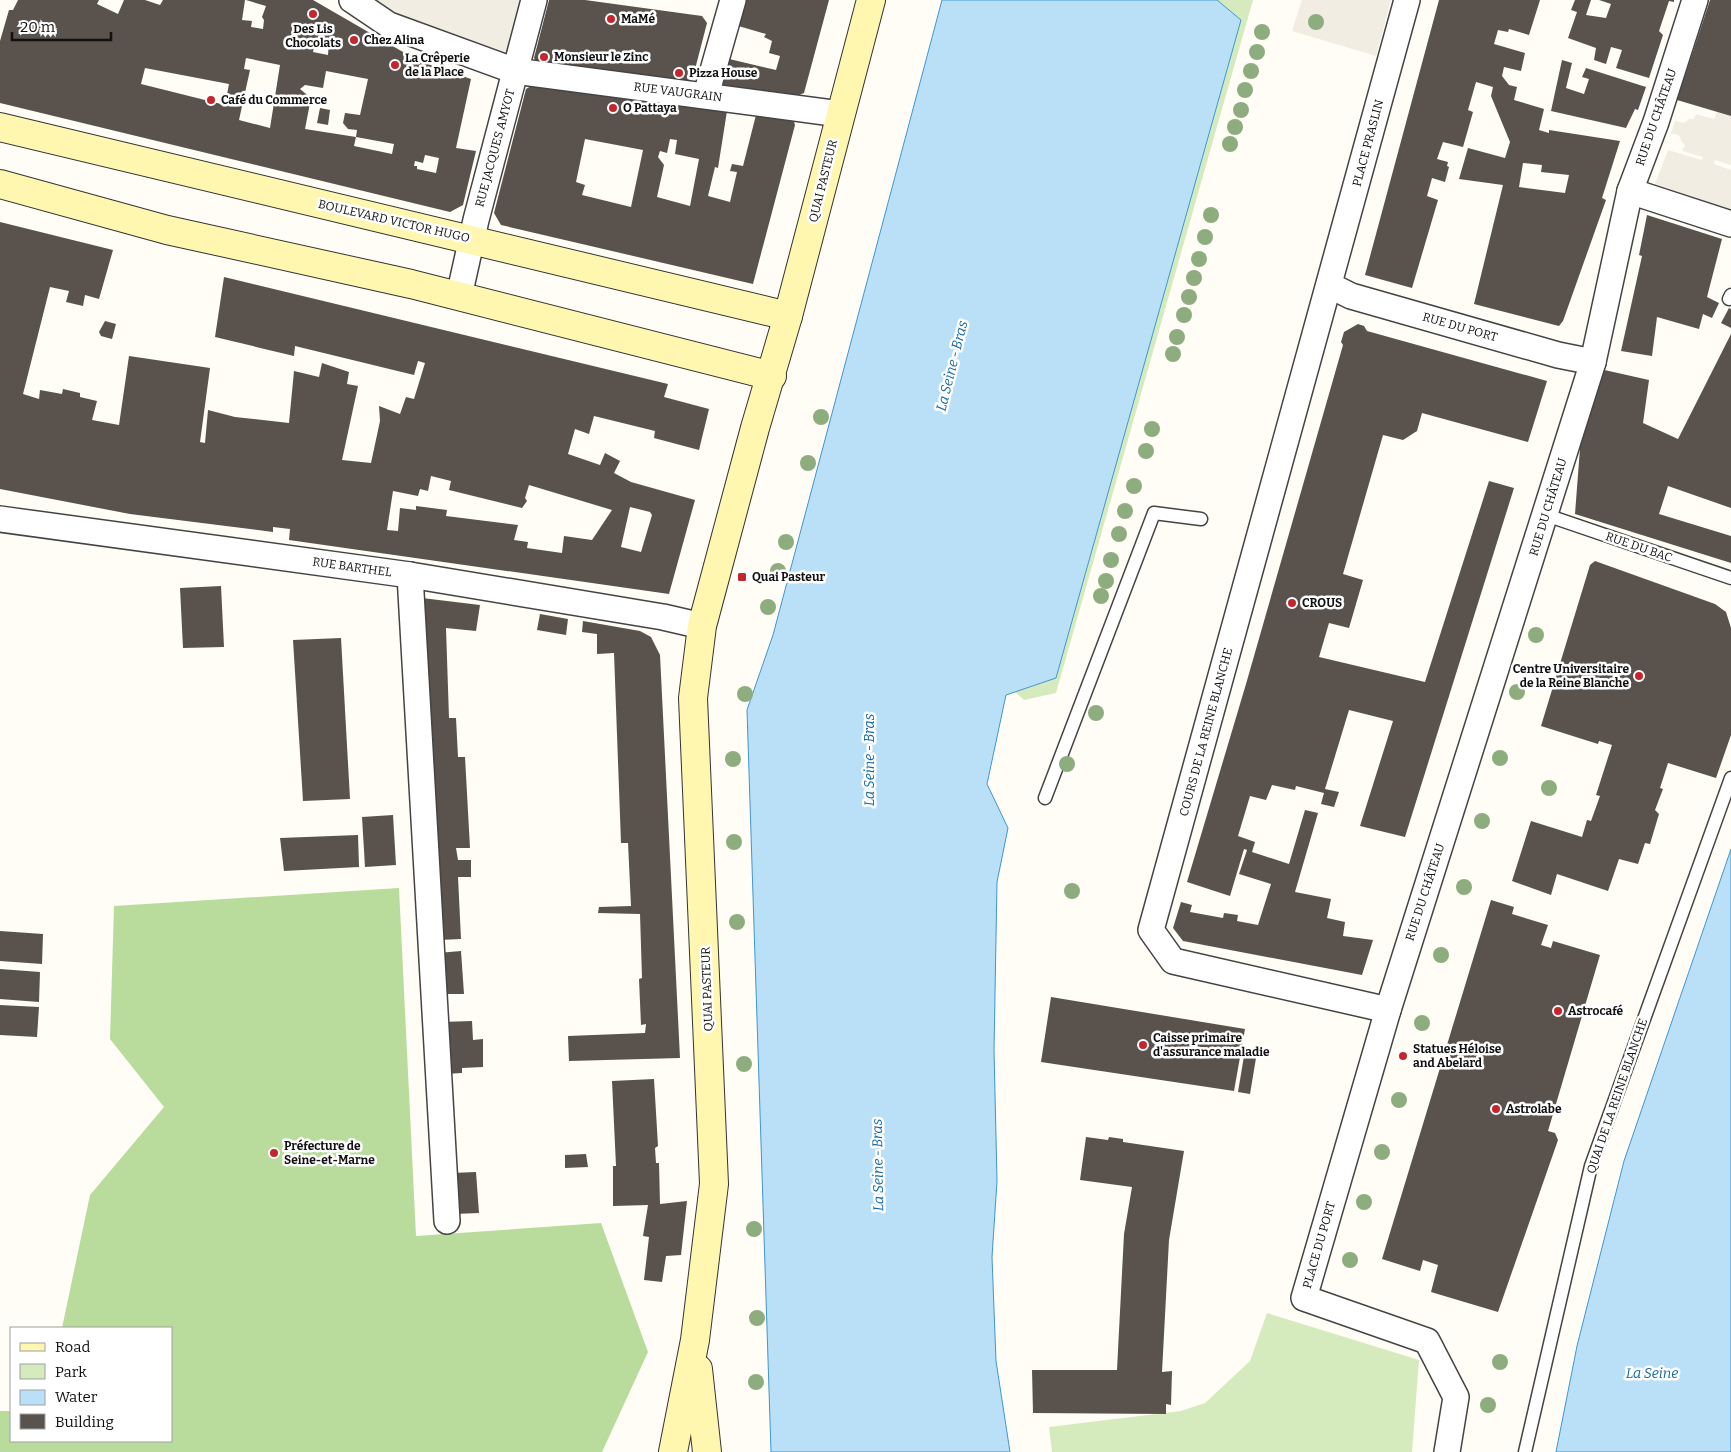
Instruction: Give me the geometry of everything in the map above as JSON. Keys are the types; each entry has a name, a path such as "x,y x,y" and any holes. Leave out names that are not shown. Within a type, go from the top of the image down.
{"main road":[{"name":"QUAI PASTEUR","path":"695,1340 714,1184 693,698 702,626 755,428 772,376 871,0"},
{"name":"BOULEVARD VICTOR HUGO","path":"0,127 788,316"},
{"path":"0,184 167,230 459,296 772,376"},
{"path":"673,1452 695,1340"},
{"path":"695,1340 707,1452"}],"street":[{"name":"RUE VAUGRAIN","path":"352,0 389,25 515,71 840,114"},
{"name":"RUE JACQUES AMYOT","path":"459,296 534,0"},
{"path":"706,96 730,0"},
{"name":"PLACE PRASLIN","path":"1329,285 1407,0"},
{"name":"RUE DU CHÂTEAU","path":"1388,1010 1593,362 1630,191 1656,122 1695,0"},
{"path":"1630,191 1731,224"},
{"name":"RUE DU PORT","path":"1329,285 1351,296 1558,355 1593,362"},
{"name":"COURS DE LA REINE BLANCHE","path":"1329,285 1152,930 1173,962 1388,1010"},
{"name":"RUE BARTHEL","path":"0,519 410,575 663,617 702,626"},
{"path":"410,575 447,1221"},
{"name":"PLACE DU PORT","path":"1388,1010 1304,1298 1427,1341 1456,1397 1446,1452"}],"lane":[{"path":"1045,798 1154,513 1201,519"},
{"name":"RUE DU BAC","path":"1546,515 1731,578"},
{"name":"QUAI DE LA REINE BLANCHE","path":"1525,1452 1591,1166 1731,778"}],"green space":[{"path":"1217,0 1253,0 1056,693 1024,700 1015,692 1056,677 1241,20"},
{"path":"399,888 416,1236 601,1223 648,1352 602,1452 0,1452 0,1411 10,1411 10,1442 172,1442 172,1327 62,1327 90,1195 164,1107 110,1039 114,906"},
{"path":"1267,1313 1419,1360 1412,1452 1052,1452 1049,1427 1181,1411 1205,1403 1250,1361"}],"shaded area":[{"path":"360,0 522,0 506,62"},
{"path":"1302,0 1391,0 1376,56 1292,31"},
{"path":"1717,112 1731,116 1731,165 1715,160 1714,164 1731,170 1731,210 1655,184 1668,150 1702,160 1703,157 1682,151 1685,145 1681,141 1680,136 1671,133 1675,121 1684,123 1689,119 1694,119 1696,114 1714,119"}],"water":[{"name":"La Seine - Bras","path":"942,0 1217,0 1241,20 1056,678 1006,695 987,784 1008,828 997,882 994,1050 997,1181 992,1257 996,1361 1010,1452 771,1452 747,710 773,635"},
{"name":"La Seine","path":"1731,849 1731,1452 1556,1452 1577,1346 1624,1161"}],"building":[{"path":"18,0 99,0 97,4 118,14 124,0 145,0 160,5 163,0 245,0 242,20 252,21 251,27 263,29 264,20 262,17 266,6 246,0 313,0 403,52 433,66 471,79 456,148 476,151 463,205 450,212 0,103 0,41 9,10 13,10","holes":["315,40 329,41 328,55 313,52","246,58 280,65 270,128 239,120 250,70 244,69","145,68 229,84 225,105 141,84","326,71 368,79 360,115 345,113 343,123 348,129 357,130 356,137 305,129 311,98 300,89 305,85 323,88","356,137 394,144 392,154 354,146","425,155 439,158 436,173 417,169 417,166 414,166 415,161 423,163"]},
{"path":"549,0 585,0 702,16 707,23 693,77 686,82 537,63 534,58"},
{"path":"741,0 829,0 804,93 799,95 721,87 725,58 776,70 780,56 769,53 772,41 764,37 766,34 735,25"},
{"path":"1439,0 1540,0 1529,35 1509,29 1508,32 1498,30 1494,44 1525,53 1521,71 1504,67 1502,76 1509,85 1517,87 1514,100 1544,109 1539,130 1549,133 1549,130 1620,141 1602,198 1606,200 1563,321 1559,326 1474,304 1503,185 1459,179 1468,148 1505,158 1510,142 1491,96 1493,87 1476,82 1468,110 1473,112 1463,147 1443,142 1437,159 1448,162 1447,166 1449,167 1445,182 1432,178 1427,196 1438,200 1412,288 1365,275","holes":["1523,163 1542,165 1541,172 1569,175 1565,193 1519,187"]},
{"path":"1575,0 1591,0 1586,15 1606,18 1611,4 1599,0 1674,0 1674,2 1669,1 1659,31 1663,35 1649,78 1616,68 1622,50 1611,47 1606,64 1594,60 1596,48 1568,38 1577,12 1571,10"},
{"path":"1710,0 1731,0 1731,116 1677,100"},
{"path":"1562,60 1572,63 1566,88 1584,94 1589,79 1582,77 1586,68 1646,87 1638,110 1635,109 1626,128 1551,111"},
{"path":"531,86 727,111 718,168 715,167 708,196 730,202 737,172 730,171 732,164 743,166 756,115 793,119 795,125 753,284 501,225 494,213 526,89","holes":["585,139 643,150 631,207 582,195 585,185 576,182","670,139 677,140 675,154 699,159 690,206 657,197 664,165 658,157 660,151 667,153"]},
{"path":"320,108 330,110 328,125 317,123"},
{"path":"1647,215 1722,239 1707,297 1719,303 1712,318 1703,314 1699,329 1657,317 1652,356 1621,351 1642,256 1639,255"},
{"path":"0,222 113,250 99,299 85,295 83,306 66,302 69,291 50,287 23,394 39,399 40,390 62,394 63,389 80,393 80,397 97,401 92,420 119,425 129,356 210,368 200,442 205,443 208,410 235,417 289,423 294,371 319,377 322,363 349,372 347,384 358,386 342,460 371,463 380,421 379,406 400,414 406,397 414,399 425,363 418,361 414,375 295,346 294,356 215,337 224,277 668,384 664,397 709,409 699,450 654,438 655,431 594,416 589,434 575,429 568,454 600,465 605,453 620,461 614,473 631,482 695,500 669,594 289,540 290,529 273,527 273,532 130,514 0,489","holes":["431,476 451,481 449,490 522,508 527,501 525,498 529,485 612,510 592,540 564,536 562,553 527,548 528,542 514,540 518,525 446,516 447,510 416,506 416,510 400,508 398,531 387,530 393,491 418,496 420,489 428,491","630,507 650,512 652,515 641,552 621,547"]},
{"path":"1729,308 1731,309 1731,328 1721,323"},
{"path":"105,321 116,324 112,339 101,336 99,332"},
{"path":"1358,324 1364,326 1367,331 1547,381 1528,442 1422,413 1417,431 1403,440 1383,435 1343,574 1363,580 1349,628 1329,623 1319,657 1425,682 1489,481 1514,488 1405,837 1360,826 1393,721 1349,710 1325,789 1339,792 1334,807 1321,804 1324,793 1296,786 1295,790 1272,785 1266,800 1250,796 1238,836 1255,842 1252,852 1289,864 1305,810 1318,813 1295,892 1331,899 1327,918 1345,922 1343,936 1373,940 1362,975 1183,941 1173,928 1181,902 1192,905 1190,912 1223,918 1224,913 1238,915 1237,921 1258,925 1271,884 1239,874 1247,850 1244,849 1230,896 1187,882 1343,345 1341,342 1344,332"},
{"path":"1731,334 1731,508 1668,486 1659,514 1731,536 1731,563 1575,514 1582,422 1600,369 1649,380 1643,423 1678,439"},
{"name":"Centre Universitaire de la Reine Blanche","path":"1595,561 1715,604 1726,612 1731,628 1731,735 1716,778 1668,763 1660,788 1663,789 1655,810 1659,814 1650,844 1645,843 1638,864 1619,859 1608,891 1557,874 1551,895 1512,881 1531,821 1582,837 1587,820 1591,821 1600,796 1596,795 1612,745 1599,741 1598,744 1541,726 1590,565"},
{"path":"221,586 224,647 183,648 180,588"},
{"path":"422,598 480,605 476,631 446,628 449,718 456,718 458,757 465,757 470,848 456,848 458,860 471,860 471,877 458,877 461,939 439,940"},
{"path":"540,614 568,619 566,635 537,630"},
{"path":"583,621 640,631 651,637 660,655 680,1058 569,1061 568,1036 645,1033 646,1024 641,1025 639,979 642,978 640,914 598,913 599,907 631,906 628,843 621,843 614,653 597,654 597,634 582,632"},
{"path":"341,638 350,799 303,801 293,640"},
{"path":"393,815 396,865 365,867 362,817"},
{"path":"358,835 359,867 284,871 280,838"},
{"name":"Astrolabe","path":"1491,900 1514,907 1512,914 1548,925 1541,945 1551,948 1553,941 1600,955 1548,1131 1555,1133 1558,1140 1498,1312 1431,1292 1438,1265 1423,1260 1420,1271 1382,1259"},
{"path":"0,931 43,934 42,964 0,961"},
{"path":"461,951 464,994 439,994 438,953"},
{"path":"0,969 40,972 39,1002 0,999"},
{"name":"Caisse primaire d'assurance maladie","path":"1051,997 1245,1029 1234,1091 1041,1062"},
{"path":"0,1005 39,1007 37,1037 0,1035"},
{"path":"472,1021 473,1040 483,1039 483,1067 462,1068 462,1073 445,1074 441,1022"},
{"path":"1245,1050 1257,1052 1250,1094 1238,1092"},
{"path":"654,1079 658,1146 655,1148 656,1163 659,1163 660,1204 687,1201 681,1255 666,1256 662,1282 644,1280 649,1237 643,1236 648,1205 613,1206 613,1166 616,1166 612,1081"},
{"path":"1086,1137 1108,1140 1109,1137 1123,1139 1123,1142 1184,1151 1169,1240 1162,1372 1172,1371 1171,1405 1166,1404 1166,1414 1033,1413 1032,1370 1117,1370 1124,1234 1132,1187 1080,1180"},
{"path":"586,1154 588,1167 565,1168 565,1155"},
{"path":"476,1172 479,1213 454,1214 452,1173"}],"place":[{"name":"Des Lis Chocolats","path":"313,14"},
{"name":"MaMé","path":"611,19"},
{"name":"Chez Alina","path":"354,40"},
{"name":"Monsieur le Zinc","path":"544,57"},
{"name":"La Crêperie de la Place","path":"395,65"},
{"name":"Pizza House","path":"679,73"},
{"name":"Café du Commerce","path":"211,100"},
{"name":"O Pattaya","path":"613,108"},
{"name":"Quai Pasteur","path":"742,577"},
{"name":"CROUS","path":"1292,603"},
{"name":"Centre Universitaire de la Reine Blanche","path":"1639,676"},
{"name":"Astrocafé","path":"1558,1011"},
{"name":"Caisse primaire d'assurance maladie","path":"1143,1045"},
{"name":"Statues Héloise and Abelard","path":"1403,1056"},
{"name":"Astrolabe","path":"1496,1109"},
{"name":"Préfecture de Seine-et-Marne","path":"274,1153"}]}
